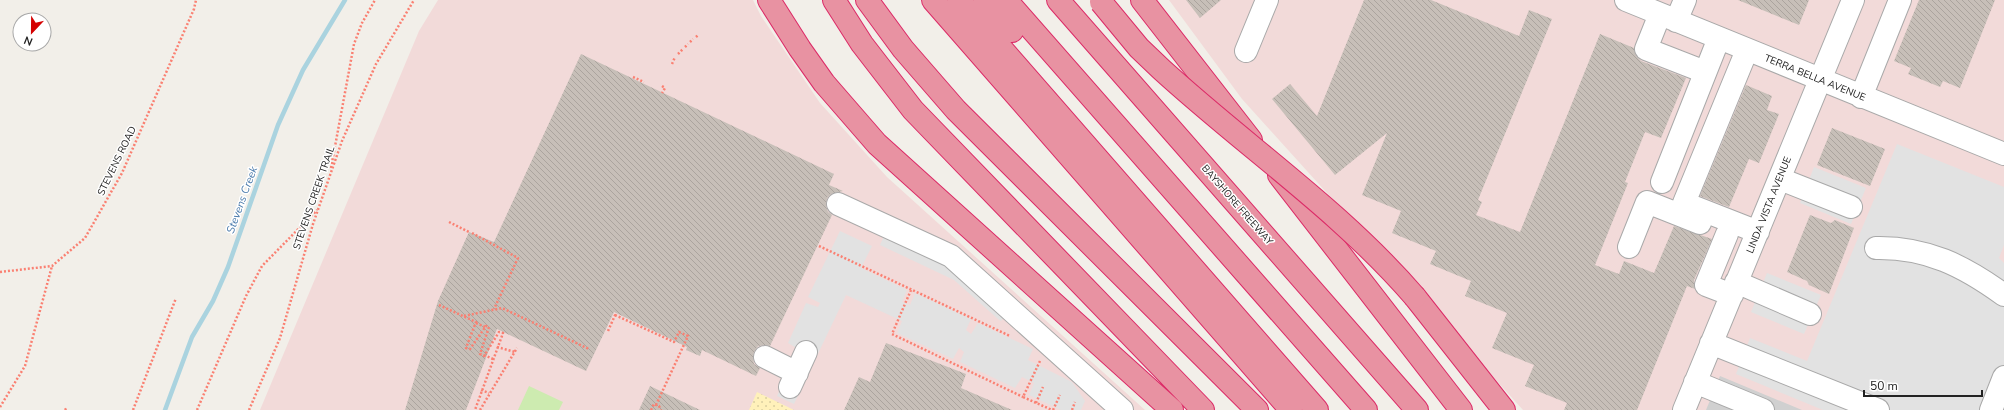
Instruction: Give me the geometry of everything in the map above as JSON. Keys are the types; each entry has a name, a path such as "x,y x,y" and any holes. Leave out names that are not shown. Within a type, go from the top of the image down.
{"highway":[{"path":"769,0 800,49 824,83 877,144 1172,410"},
{"path":"834,0 862,44 913,110 1203,410"},
{"path":"867,0 928,79 966,120 1257,410"},
{"path":"933,0 1291,410"},
{"path":"959,0 1136,205 1317,410"},
{"path":"986,0 1006,9 1366,410"},
{"name":"BAYSHORE FREEWAY","path":"1058,0 1417,410"},
{"path":"1142,0 1461,410"},
{"path":"1100,1 1140,48 1161,69 1344,223 1394,273 1504,410"},
{"path":"1006,9 1346,410"},
{"path":"1299,201 1476,410"}],"street":[{"path":"1246,51 1267,0"},
{"name":"TERRA BELLA AVENUE","path":"1626,0 2004,154"},
{"path":"1685,0 1668,18 1646,49 1706,72"},
{"name":"LINDA VISTA AVENUE","path":"1684,410 1853,0"},
{"path":"1861,96 1900,0"},
{"path":"1662,182 1719,38"},
{"path":"1748,50 1684,203 1755,239"},
{"path":"1780,179 1851,207"},
{"path":"1629,247 1647,202 1727,234 1755,239"},
{"path":"838,204 951,256 1075,396 1119,409"},
{"path":"1727,234 1706,285 1734,288 1810,314"},
{"path":"1876,248 1899,247 1948,261 1978,276 2004,295"},
{"path":"1712,343 1878,410"},
{"path":"765,357 793,380 806,352"},
{"path":"1991,410 2004,376"},
{"path":"1695,382 1763,410"}],"path":[{"name":"STEVENS ROAD","path":"52,266 85,238 122,174 194,9 196,0"},
{"path":"330,177 354,44 362,23 375,0"},
{"name":"STEVENS CREEK TRAIL","path":"249,410 280,338 297,275 318,208 342,141 376,64 414,0"},
{"path":"678,54 696,37"},
{"path":"672,64 675,57"},
{"path":"633,77 644,82"},
{"path":"662,86 665,88 662,93"},
{"path":"197,410 246,296 262,266 318,208"},
{"path":"449,222 469,232"},
{"path":"472,233 518,258 494,309"},
{"path":"819,246 1011,336"},
{"path":"0,272 52,266 25,366 0,407"},
{"path":"911,290 892,334 1053,410 1075,396"},
{"path":"132,410 176,298"},
{"path":"440,305 476,323 489,327 480,354 493,359"},
{"path":"463,316 502,308 589,349"},
{"path":"608,331 616,314 674,342 679,332 688,338 659,400 656,405 654,404 651,410"},
{"path":"476,323 466,348 470,349 485,327"},
{"path":"474,410 503,334 499,332 484,355"},
{"path":"497,347 515,352"},
{"path":"480,410 517,348"},
{"path":"1023,397 1042,357"},
{"path":"1036,403 1043,387"},
{"path":"481,390 489,393"},
{"path":"656,405 661,410"}],"shaded area":[{"path":"438,0 753,0 761,16 820,103 887,177 1145,410 260,410 419,31"},
{"path":"1169,0 2004,0 2004,410 1523,410 1242,99"},
{"path":"1897,144 2004,187 2004,245 1999,258 2004,263 2004,410 1823,410 1736,374 1750,338 1807,361"},
{"path":"1814,167 1866,188 1851,224 1800,203"},
{"path":"840,231 872,246 861,268 907,290 902,302 910,305 915,293 971,319 966,330 971,334 978,323 1033,349 1028,360 1072,382 1085,401 1081,410 1061,410 1029,395 1034,383 1022,377 1015,388 960,362 964,352 959,348 953,359 897,333 902,321 846,295 794,404 777,396 798,349 788,343 806,303 818,307 820,303 808,297"},
{"path":"884,236 960,271 1007,314 1001,321 954,280 880,245"},
{"path":"1767,273 1821,295 1804,334 1751,312"},
{"path":"1720,376 1802,410 1706,410"}],"green space":[{"path":"529,386 563,402 559,410 518,410"}],"sand":[{"path":"757,392 794,410 749,410"}],"building":[{"path":"1186,0 1221,0 1200,18"},
{"path":"1364,0 1431,0 1519,36 1529,10 1552,19 1478,200 1482,202 1476,215 1520,232 1600,34 1634,48 1636,56 1641,61 1686,78 1661,138 1645,132 1625,182 1628,183 1595,265 1619,274 1624,261 1654,273 1674,226 1712,239 1694,280 1695,289 1687,286 1637,410 1564,410 1567,403 1525,386 1534,365 1492,348 1507,313 1465,296 1471,281 1430,264 1436,251 1392,233 1401,211 1362,195 1387,133 1335,175 1272,99 1290,84 1317,116"},
{"path":"1738,0 1809,0 1799,25"},
{"path":"1919,0 1995,0 1960,88 1943,81 1940,87 1908,74 1911,68 1894,61"},
{"path":"581,54 834,174 829,185 843,191 831,194 827,198 826,206 828,212 832,215 770,346 758,346 754,352 754,364 760,368 756,376 702,350 700,356 686,350 687,347 614,312 586,371 497,329 466,410 405,410 438,301 469,232 494,242"},
{"path":"1746,85 1772,96 1767,110 1779,114 1759,163 1749,159 1729,207 1700,196"},
{"path":"1832,128 1885,149 1870,186 1817,165"},
{"path":"1810,215 1831,223 1835,220 1854,228 1829,294 1809,285 1807,281 1787,272"},
{"path":"886,343 966,374 961,388 1012,410 844,410 859,377 870,382"},
{"path":"650,386 700,410 639,410"}],"waterway":[{"name":"Stevens Creek","path":"165,410 192,337 213,301 228,267 278,125 303,70 345,0"}]}
